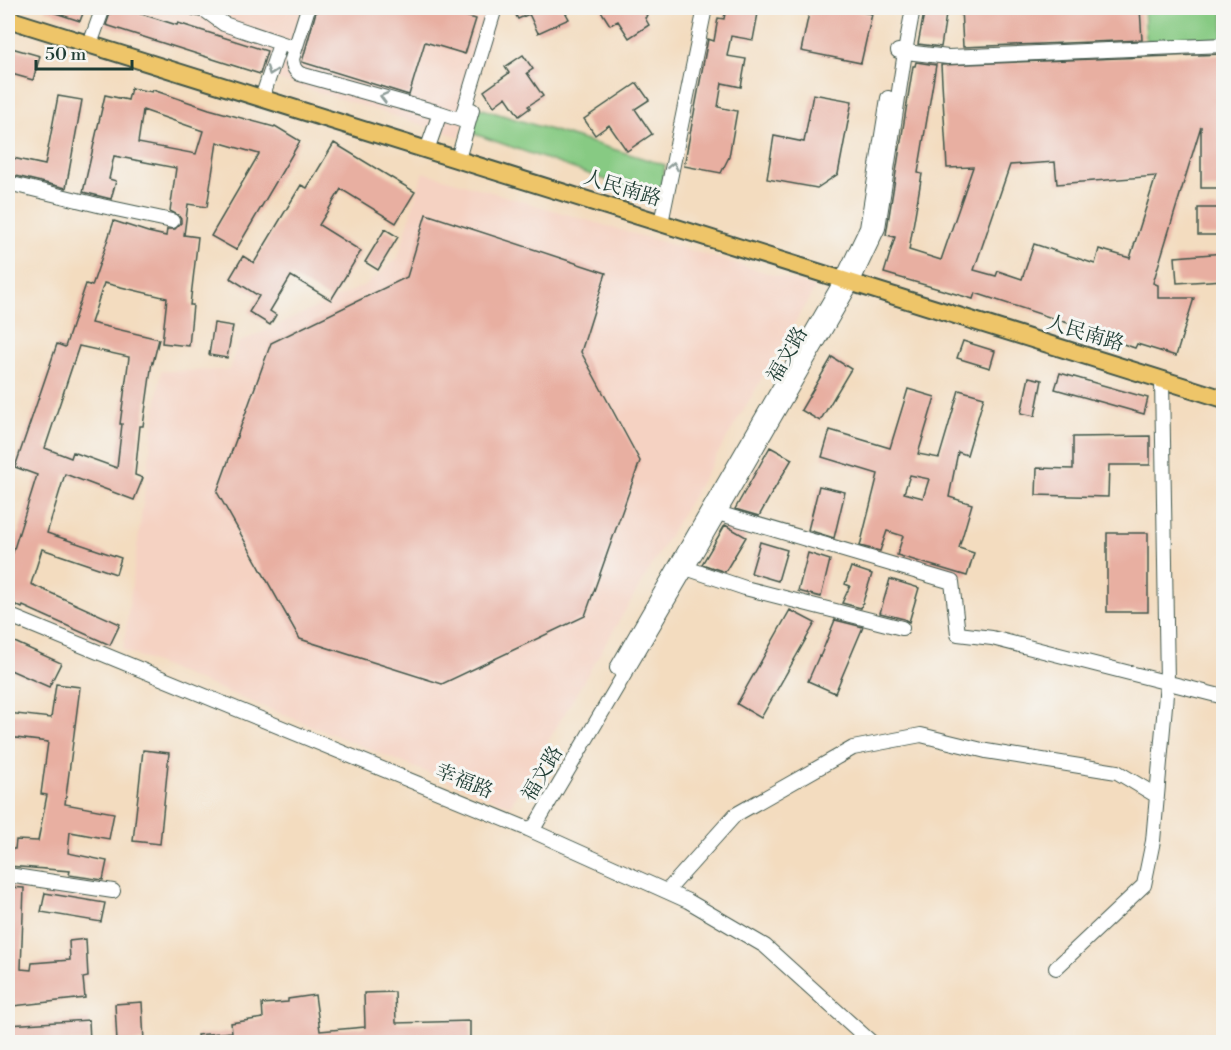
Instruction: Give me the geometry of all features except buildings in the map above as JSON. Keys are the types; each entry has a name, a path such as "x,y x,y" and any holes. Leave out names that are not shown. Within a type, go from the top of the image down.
{"main road":[{"name":"人民南路","path":"8,18 1224,399"}],"street":[{"path":"90,44 103,8"},
{"path":"194,8 206,11 224,24 296,48"},
{"path":"308,8 292,59 296,71 300,74 461,120 495,8"},
{"path":"458,159 503,8"},
{"path":"661,223 705,8"},
{"name":"福文路","path":"528,829 527,822 682,567 878,228 905,8"},
{"name":"福文路","path":"900,52 913,8"},
{"path":"262,98 280,44"},
{"path":"900,52 948,57 1224,45"},
{"path":"427,150 440,113"},
{"path":"8,183 172,221"},
{"path":"1056,968 1144,885 1154,841 1167,683 1162,380"},
{"path":"714,512 952,582 958,634 992,638 1224,697"},
{"path":"682,567 746,588 902,628"},
{"name":"幸福路","path":"8,615 528,829 688,901 765,946 871,1042"},
{"path":"667,891 735,815 853,748 921,735 986,751 1117,772 1157,796"},
{"path":"8,875 113,891"}],"shaded area":[{"path":"101,8 499,8 460,137 96,22"},
{"path":"423,172 816,287 510,806 123,650 161,371 229,370 238,343 367,284 398,258"}],"green space":[{"path":"1144,8 1223,8 1223,39 1146,41"},
{"path":"476,107 665,165 660,199 469,132"}]}
